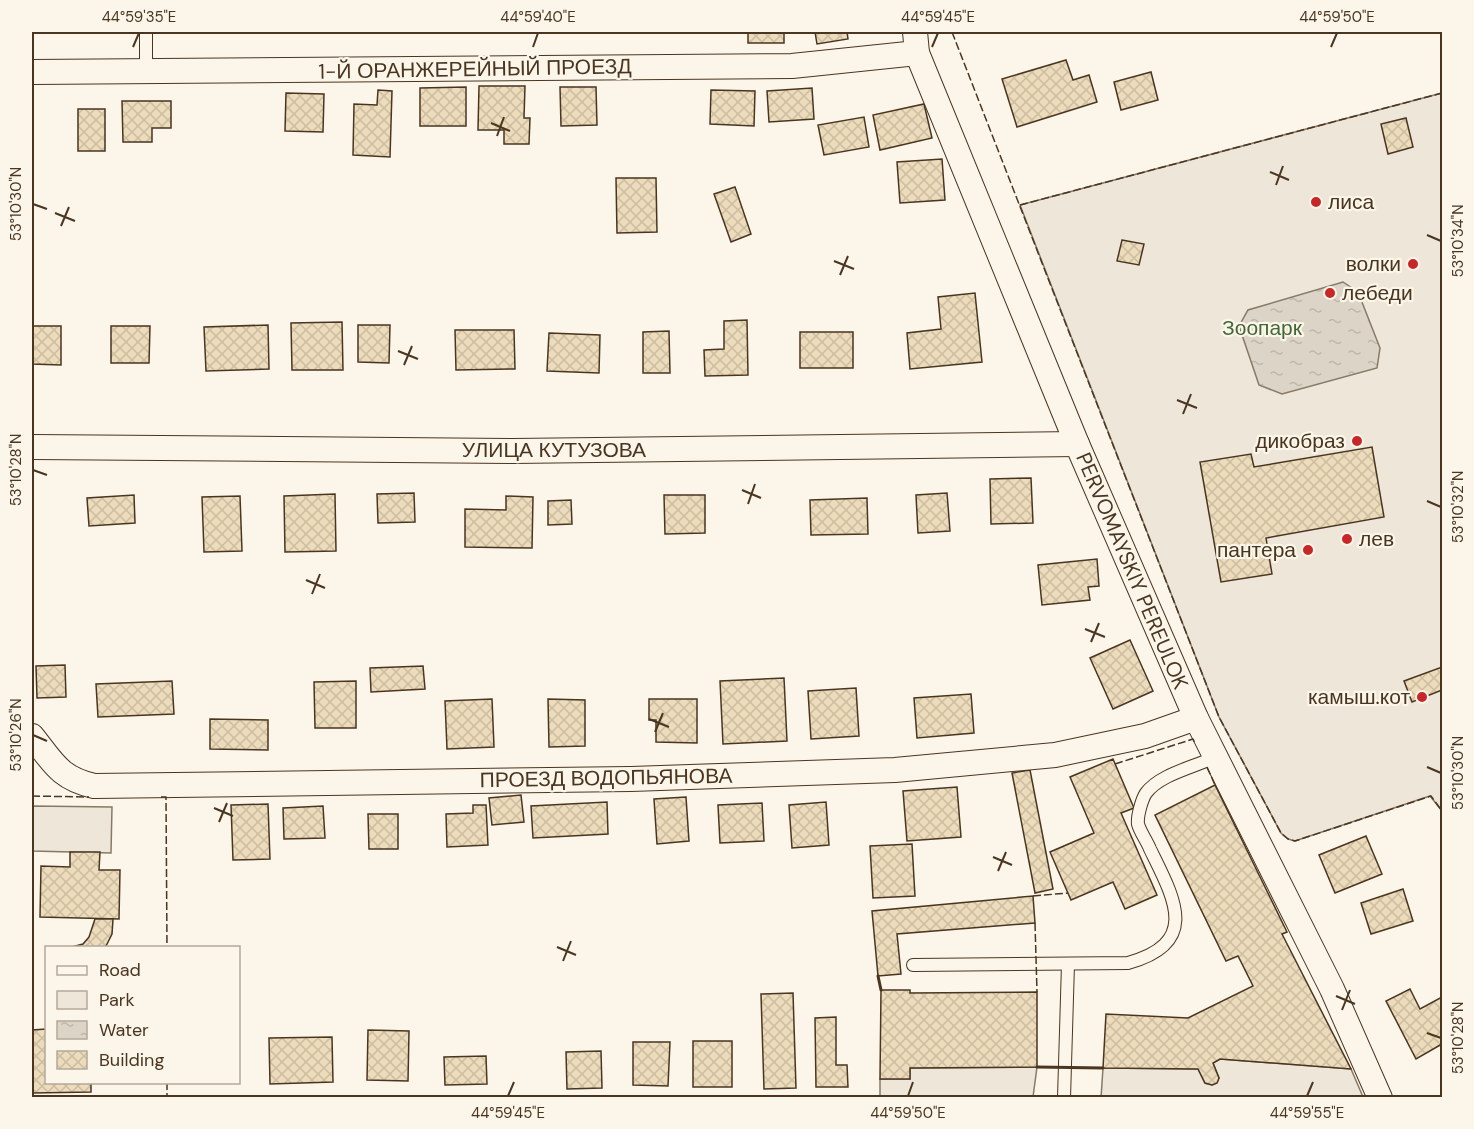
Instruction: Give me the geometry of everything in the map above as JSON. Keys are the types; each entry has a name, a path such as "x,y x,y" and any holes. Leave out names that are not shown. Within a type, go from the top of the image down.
{"street":[{"name":"1-Й ОРАНЖЕРЕЙНЫЙ ПРОЕЗД","path":"32,72 792,66 916,42"},
{"name":"PERVOMAYSKIY PEREULOK","path":"916,42 1077,444 1196,718 1332,989 1380,1098"},
{"name":"УЛИЦА КУТУЗОВА","path":"32,447 513,451 1077,444"},
{"name":"ПРОЕЗД ВОДОПЬЯНОВА","path":"32,736 59,772 76,782 94,786 631,779 895,770 1055,755 1145,736 1196,718"}],"lane":[{"path":"146,32 146,72"},
{"path":"913,965 1128,963 1153,957 1169,941 1176,918 1172,894 1138,824 1145,794 1157,783 1215,758"},
{"path":"1064,1098 1068,964"}],"green space":[{"name":"Зоопарк","path":"1442,93 1442,811 1430,796 1295,841 1281,833 1219,717 1020,205"},
{"path":"32,806 112,807 111,853 32,851"},
{"path":"1220,1059 1351,1069 1363,1097 1101,1098 1103,1068 1198,1069 1205,1083 1212,1085 1217,1083 1219,1078 1213,1063"},
{"path":"1037,1067 1033,1097 880,1097 880,1079 910,1079 910,1068"}],"water":[{"path":"1343,282 1358,292 1380,348 1377,368 1282,394 1259,385 1239,326 1248,310"}],"building":[{"path":"748,32 784,32 784,43 748,43"},
{"path":"815,32 847,32 848,39 817,44"},
{"path":"1066,60 1073,80 1089,75 1097,102 1017,127 1002,79"},
{"path":"1151,72 1158,100 1121,110 1114,82"},
{"path":"479,86 525,86 524,118 530,118 529,144 504,144 504,130 478,130"},
{"path":"466,87 466,126 420,126 420,88"},
{"path":"560,87 596,87 597,125 561,126"},
{"path":"812,88 814,119 769,122 767,91"},
{"path":"378,90 392,91 390,157 353,155 354,104 377,105"},
{"path":"711,90 755,91 754,126 710,124"},
{"path":"286,93 324,94 323,132 285,131"},
{"path":"122,101 171,101 171,128 152,128 152,142 123,142"},
{"path":"924,104 932,138 880,150 873,115"},
{"path":"78,109 105,109 105,151 78,151"},
{"path":"864,117 869,147 824,155 818,125"},
{"path":"1406,118 1413,147 1388,154 1381,124"},
{"path":"942,159 945,200 900,203 897,162"},
{"path":"616,178 656,178 657,232 617,233"},
{"path":"735,187 751,234 731,242 714,194"},
{"path":"1122,240 1144,244 1139,265 1117,261"},
{"path":"975,293 982,362 910,369 907,333 941,329 938,297"},
{"path":"747,320 748,375 705,376 704,350 724,349 724,321"},
{"path":"342,322 343,370 292,370 291,323"},
{"path":"268,325 269,369 206,371 204,327"},
{"path":"358,325 390,325 389,363 358,362"},
{"path":"32,326 61,326 61,365 32,364"},
{"path":"111,326 150,326 149,363 111,363"},
{"path":"455,330 514,330 515,369 456,370"},
{"path":"669,331 670,373 643,373 643,332"},
{"path":"800,332 853,332 853,368 800,368"},
{"path":"549,333 600,335 599,373 547,371"},
{"path":"1372,447 1384,517 1266,538 1272,574 1221,582 1200,462 1251,454 1254,467"},
{"path":"1031,478 1033,523 991,524 990,479"},
{"path":"414,493 415,522 378,523 377,494"},
{"path":"947,493 950,531 918,533 916,495"},
{"path":"335,494 336,551 285,552 284,496"},
{"path":"134,495 135,523 89,526 87,498"},
{"path":"664,495 705,495 705,533 665,534"},
{"path":"240,496 242,551 204,552 202,497"},
{"path":"506,496 533,497 532,548 465,547 465,509 506,510"},
{"path":"867,498 868,534 811,535 810,500"},
{"path":"571,500 572,524 548,525 548,501"},
{"path":"1097,559 1099,586 1088,587 1090,600 1042,605 1038,565"},
{"path":"1130,640 1153,691 1113,709 1090,658"},
{"path":"65,665 66,697 37,698 36,666"},
{"path":"423,666 425,689 371,692 370,668"},
{"path":"1442,667 1442,690 1412,702 1404,681"},
{"path":"784,678 787,741 723,744 720,681"},
{"path":"172,681 174,714 98,717 96,684"},
{"path":"356,681 356,728 315,728 314,682"},
{"path":"856,688 859,736 811,739 808,691"},
{"path":"971,694 974,733 917,738 914,698"},
{"path":"492,699 494,747 447,749 445,701"},
{"path":"548,699 585,700 585,746 549,747"},
{"path":"649,699 697,699 697,743 656,742 656,720 649,720"},
{"path":"210,719 268,720 268,750 210,749"},
{"path":"1113,759 1134,808 1121,813 1157,895 1125,909 1113,882 1071,900 1050,852 1094,833 1070,777"},
{"path":"1030,770 1053,889 1035,893 1012,773"},
{"path":"1215,785 1287,932 1282,934 1351,1069 1220,1059 1213,1063 1219,1078 1217,1083 1212,1085 1205,1083 1198,1069 1103,1068 1106,1014 1188,1018 1253,986 1238,956 1226,961 1155,815"},
{"path":"957,787 961,837 907,841 903,791"},
{"path":"521,795 524,822 492,825 489,798"},
{"path":"686,797 689,841 657,844 654,799"},
{"path":"607,802 608,834 533,838 531,806"},
{"path":"826,802 829,845 792,848 789,805"},
{"path":"762,803 764,841 720,843 718,805"},
{"path":"268,804 270,859 233,860 231,805"},
{"path":"473,805 486,805 488,845 447,847 446,814 473,813"},
{"path":"323,806 325,838 284,839 283,808"},
{"path":"368,814 398,814 398,849 369,849"},
{"path":"1366,836 1382,874 1335,893 1319,855"},
{"path":"912,844 915,896 873,898 870,846"},
{"path":"70,852 100,852 99,870 120,870 119,919 40,917 41,866 70,867"},
{"path":"1403,889 1413,921 1371,934 1361,903"},
{"path":"1033,896 1035,923 897,934 901,974 878,976 872,911"},
{"path":"95,919 113,919 112,934 106,946 76,946 83,944 89,937"},
{"path":"1410,989 1420,1009 1442,997 1442,1044 1416,1059 1386,1001"},
{"path":"881,990 910,990 910,993 1037,992 1037,1067 910,1068 910,1079 880,1079"},
{"path":"793,993 796,1088 764,1089 761,994"},
{"path":"836,1017 836,1065 847,1065 848,1087 816,1087 815,1018"},
{"path":"45,1029 45,1084 91,1084 91,1092 32,1093 32,1030"},
{"path":"368,1030 409,1031 408,1081 367,1080"},
{"path":"332,1037 333,1082 270,1084 269,1038"},
{"path":"693,1041 732,1041 732,1087 693,1087"},
{"path":"633,1042 670,1042 668,1086 633,1085"},
{"path":"601,1051 602,1088 567,1089 566,1052"},
{"path":"486,1056 487,1084 445,1085 444,1057"}],"fence":[{"path":"952,32 1219,717 1281,833 1295,841 1431,796 1442,811"},
{"path":"1020,205 1442,93"},
{"path":"1115,764 1193,739 1195,743"},
{"path":"1207,767 1215,785"},
{"path":"32,796 89,797"},
{"path":"161,797 166,797 167,946"},
{"path":"1033,896 1068,893"},
{"path":"1035,923 1037,992"},
{"path":"167,1084 167,1098"}],"wall":[{"path":"878,976 881,990"},
{"path":"1037,1067 1103,1068"}],"place":[{"name":"лиса","path":"1316,202"},
{"name":"волки","path":"1413,264"},
{"name":"лебеди","path":"1330,293"},
{"name":"дикобраз","path":"1357,441"},
{"name":"лев","path":"1347,539"},
{"name":"пантера","path":"1308,550"},
{"name":"камыш.кот","path":"1422,697"}]}
